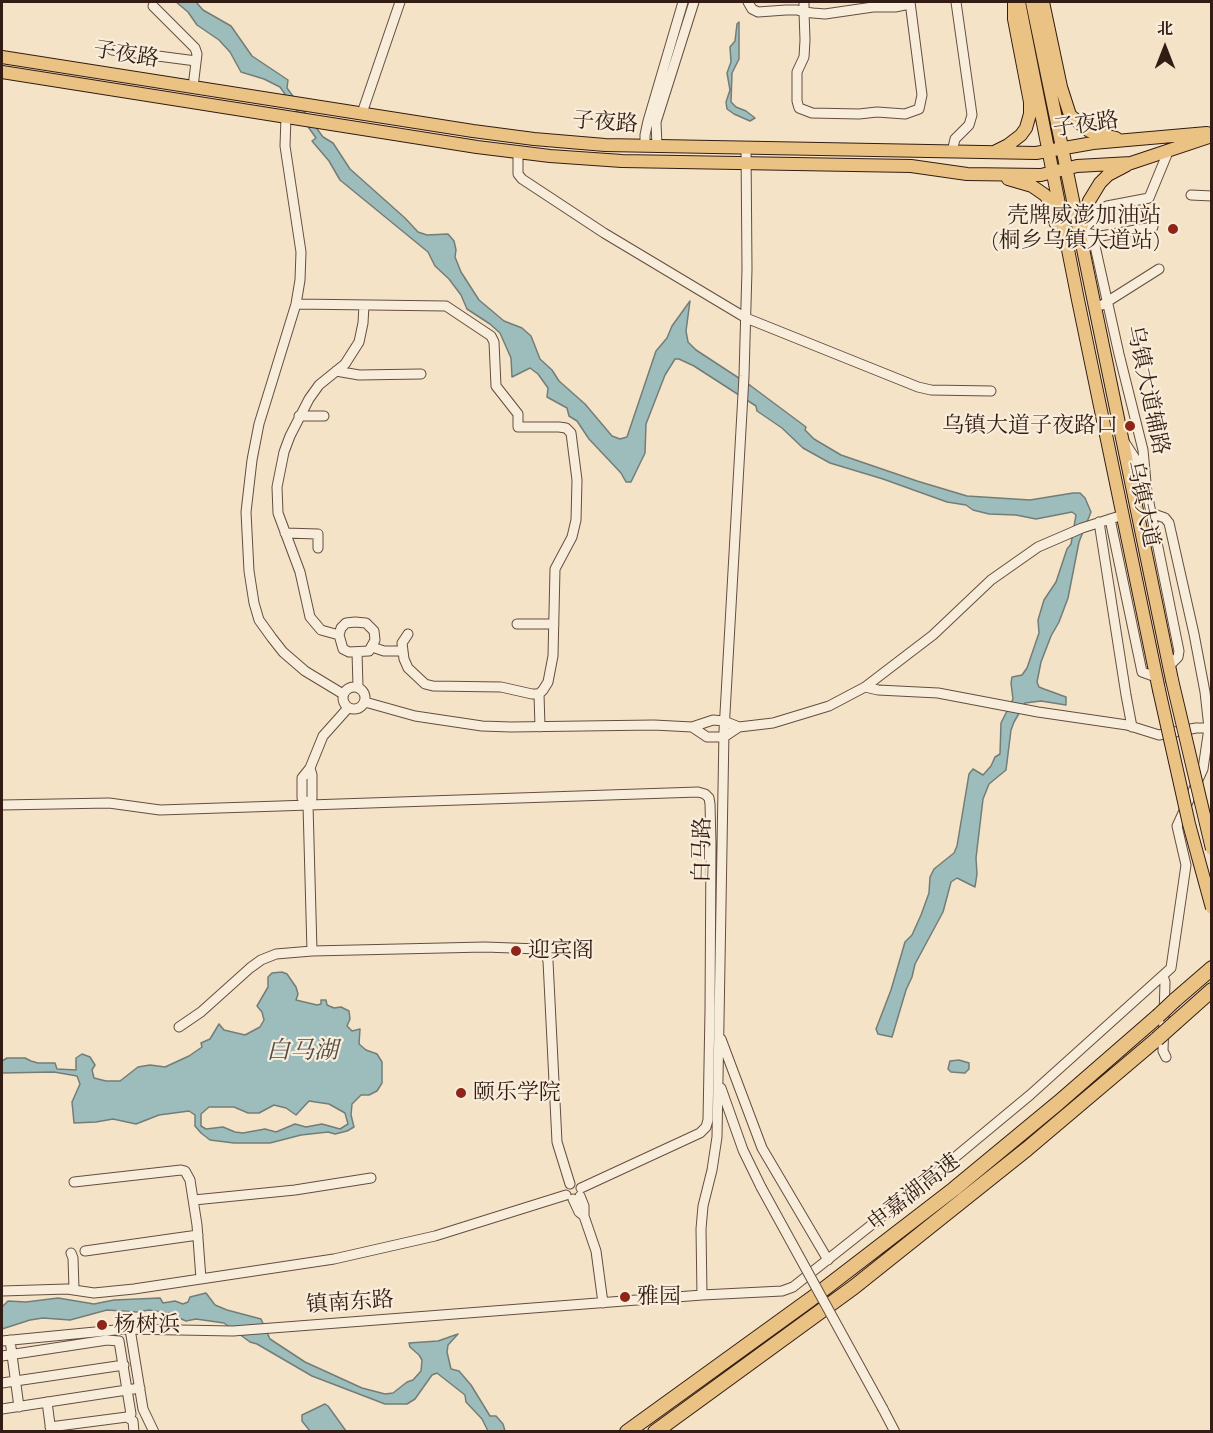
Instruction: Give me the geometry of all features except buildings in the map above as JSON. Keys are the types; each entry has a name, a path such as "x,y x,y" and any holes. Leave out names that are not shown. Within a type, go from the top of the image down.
{"highway":[{"name":"申嘉湖高速","path":"627,1431 811,1299 954,1189 1063,1099 1212,968"},
{"name":"申嘉湖高速","path":"655,1431 854,1287 1073,1111 1212,990"}],"main road":[{"path":"992,152 1008,146 1020,135 1026,128 1030,114 1030,102 1014,19 1014,2"},
{"name":"乌镇大道","path":"1019,2 1156,677 1189,824 1212,908"},
{"name":"乌镇大道","path":"1032,2 1168,666 1212,849"},
{"path":"1043,2 1061,87 1070,116 1089,131 1126,140"},
{"name":"子夜路","path":"2,57 525,138 651,146 1049,152 1093,143 1212,134"},
{"name":"子夜路","path":"2,72 518,153 622,161 910,166 952,173 1041,175 1066,168 1131,163 1168,152 1212,134"},
{"path":"382,133 384,117"},
{"path":"1080,232 1089,201 1101,183 1108,175 1131,163"},
{"path":"986,175 1032,186 1046,195 1050,202 1072,297 1075,307 1082,316"},
{"path":"1088,348 1103,345"}],"street":[{"path":"363,113 400,2"},
{"path":"651,146 645,135 648,120 683,2"},
{"path":"651,146 656,122 694,2"},
{"path":"748,2 752,9 758,12 804,7 825,14 873,7 896,7 910,2 922,95 919,109 905,114 878,112 859,114 812,113 799,108 797,72 804,57 804,7"},
{"path":"952,152 955,139 969,125 972,115 956,2"},
{"path":"153,6 195,48 193,87"},
{"path":"112,50 196,61"},
{"path":"293,118 285,146 301,252 300,280 296,304 259,424 252,460 246,512 249,571 259,620 272,638 283,652 305,671 343,694"},
{"name":"白马路","path":"702,1295 703,1206 717,1137 724,722 744,376 746,147"},
{"path":"1080,232 1107,206 1149,198 1168,152"},
{"path":"518,153 518,174 529,184 650,262 746,318 918,387 931,390 991,391"},
{"path":"1191,195 1212,196"},
{"path":"1080,232 1101,236 1153,227"},
{"name":"乌镇大道辅路","path":"1080,232 1095,246 1143,450 1151,513 1179,651 1178,657 1168,666"},
{"path":"1095,309 1159,269"},
{"path":"296,304 446,306 453,309 491,336 494,342 496,386 518,414 518,427 559,428 571,433 577,480 576,520 572,537 555,569 551,670 548,682 539,694 540,727"},
{"path":"339,635 321,630 310,617 300,572 278,513 277,487 284,452 299,416 319,385 345,364 358,342 363,322 364,304"},
{"path":"336,370 359,375 421,374"},
{"path":"299,416 324,416"},
{"path":"1122,437 1144,471"},
{"path":"1151,513 1165,518 1169,523 1194,634 1211,728 1203,769 1178,822 1178,831 1185,853 1186,870 1173,964 1162,976 1165,982 1164,1051 1166,1057"},
{"path":"365,702 416,716 457,723 511,727 654,725 692,727 713,720 739,727 773,723 829,706 865,687 933,635 991,580 1038,547 1068,533 1123,514"},
{"path":"1110,519 1142,672 1156,677"},
{"path":"1098,523 1132,727"},
{"path":"285,533 318,534 318,548"},
{"path":"346,623 366,623 374,631 375,640 372,647 369,651 357,652 348,652 343,649 339,635 341,628 346,623"},
{"path":"517,624 554,624"},
{"path":"408,634 402,644 402,651 408,668 425,684 501,687 539,694"},
{"path":"372,647 384,651 402,651"},
{"path":"357,652 358,687"},
{"path":"358,687 363,691 365,702 356,709 348,708 343,702 343,694 347,688 358,687"},
{"path":"865,687 879,690 938,693 1038,712 1091,719 1159,735 1197,728 1211,728"},
{"path":"312,951 308,805 302,798 307,786 302,778 310,768 323,736 348,708"},
{"path":"692,727 707,737 724,737 739,727"},
{"path":"2,805 109,803 160,810 698,792 705,794 709,798 710,1010 706,1127 699,1133 575,1195 380,1250 201,1280 94,1293 74,1289 2,1291"},
{"path":"179,1027 201,1012 261,960 276,954 312,951 523,947 538,948 543,951 549,968 557,1142 570,1184 575,1184 579,1212 584,1215 596,1251 603,1303"},
{"name":"镇南东路","path":"6,1340 130,1329 233,1331 788,1290 1030,1095 1162,976"},
{"path":"719,1034 762,1148 828,1260"},
{"path":"718,1080 743,1150 761,1187 895,1431"},
{"path":"74,1182 181,1170 189,1174 198,1235 201,1280"},
{"path":"194,1200 295,1190 371,1178"},
{"path":"86,1251 198,1235"},
{"path":"71,1253 74,1289"},
{"path":"130,1329 143,1409 154,1431"},
{"path":"6,1340 12,1354 20,1407"},
{"path":"2,1356 115,1340 121,1344 131,1414 128,1417"},
{"path":"2,1383 124,1365"},
{"path":"2,1409 140,1388"},
{"path":"48,1402 51,1429 128,1417 133,1421 134,1431"}],"water":[{"path":"176,2 196,2 203,10 231,26 252,56 288,80 287,88 323,137 333,143 350,169 418,232 427,235 448,234 454,241 455,257 461,272 479,300 504,321 522,328 531,336 540,359 552,370 559,381 585,404 612,436 620,439 627,437 656,351 690,301 686,331 688,342 696,350 751,386 806,427 805,430 814,439 841,455 967,496 1030,500 1080,493 1085,498 1091,512 1079,542 1068,598 1041,662 1037,682 1039,687 1066,697 1066,705 1041,701 1025,703 1014,722 1006,770 989,784 983,799 975,887 957,878 951,882 943,912 915,964 892,1037 878,1034 876,1029 891,990 905,942 912,935 921,915 934,869 954,853 957,846 969,774 973,769 983,775 995,757 1000,754 1001,723 1013,699 1012,677 1022,675 1027,668 1039,633 1038,620 1044,600 1056,582 1067,549 1071,544 1076,515 1072,512 1036,519 1016,515 989,514 830,463 803,448 782,428 757,411 756,406 694,366 679,359 675,359 665,375 646,424 645,453 631,482 626,482 621,473 589,439 577,421 569,416 567,408 547,397 548,388 538,374 530,368 512,377 511,358 500,333 467,309 461,295 435,266 428,252 340,180 329,161 312,141 316,138 280,87 241,72 230,52 219,40 197,25 188,12"},
{"path":"739,22 739,59 732,73 731,102 755,118 750,121 727,109 726,102 730,90 727,73 731,62 730,47 735,41"},
{"name":"白马湖","path":"272,973 287,974 296,987 298,994 296,1000 317,1005 321,1004 321,1000 326,1000 327,1005 349,1011 350,1019 347,1026 352,1031 360,1029 359,1044 366,1050 377,1054 382,1062 382,1083 377,1091 369,1095 361,1095 352,1104 351,1115 354,1127 347,1131 335,1134 328,1132 301,1135 270,1143 210,1140 195,1126 195,1115 189,1111 159,1115 136,1124 113,1119 74,1123 72,1102 80,1084 77,1076 54,1072 2,1073 2,1061 7,1058 25,1058 38,1063 55,1063 57,1069 76,1070 76,1058 82,1054 90,1057 95,1065 92,1070 94,1078 106,1081 120,1081 138,1067 150,1065 165,1067 202,1047 201,1043 210,1039 219,1024 224,1030 245,1035 260,1027 264,1020 257,1006 268,987 268,977","holes":["309,1101 329,1104 345,1113 348,1124 340,1129 322,1124 306,1127 295,1124 276,1132 265,1129 243,1133 223,1127 206,1129 201,1126 201,1114 209,1107 234,1107 248,1113 259,1113 274,1105 286,1108 296,1115"]},
{"path":"959,1060 969,1063 969,1069 965,1073 951,1072 948,1069 950,1061"},
{"path":"206,1293 215,1305 261,1319 270,1339 305,1362 362,1388 385,1394 393,1393 413,1380 421,1371 422,1360 409,1343 438,1341 458,1334 448,1345 447,1352 451,1369 459,1371 471,1385 490,1416 496,1416 503,1424 505,1431 488,1431 482,1419 466,1402 465,1395 437,1373 432,1375 415,1399 407,1404 385,1404 312,1376 250,1342 224,1323 196,1319 186,1321 168,1313 149,1310 137,1312 107,1310 70,1320 43,1318 30,1320 2,1329 2,1307 8,1301 26,1302 58,1298 94,1304 114,1300 160,1298 163,1303 175,1301 183,1304 188,1302 190,1297"},
{"path":"325,1404 346,1431 310,1431 302,1421 302,1415"}],"place":[{"name":"壳牌威澎加油站 (桐乡乌镇大道站)","path":"1173,229"},
{"name":"乌镇大道子夜路口","path":"1130,426"},
{"name":"迎宾阁","path":"516,951"},
{"name":"颐乐学院","path":"461,1093"},
{"name":"雅园","path":"625,1297"},
{"name":"杨树浜","path":"102,1325"}]}
